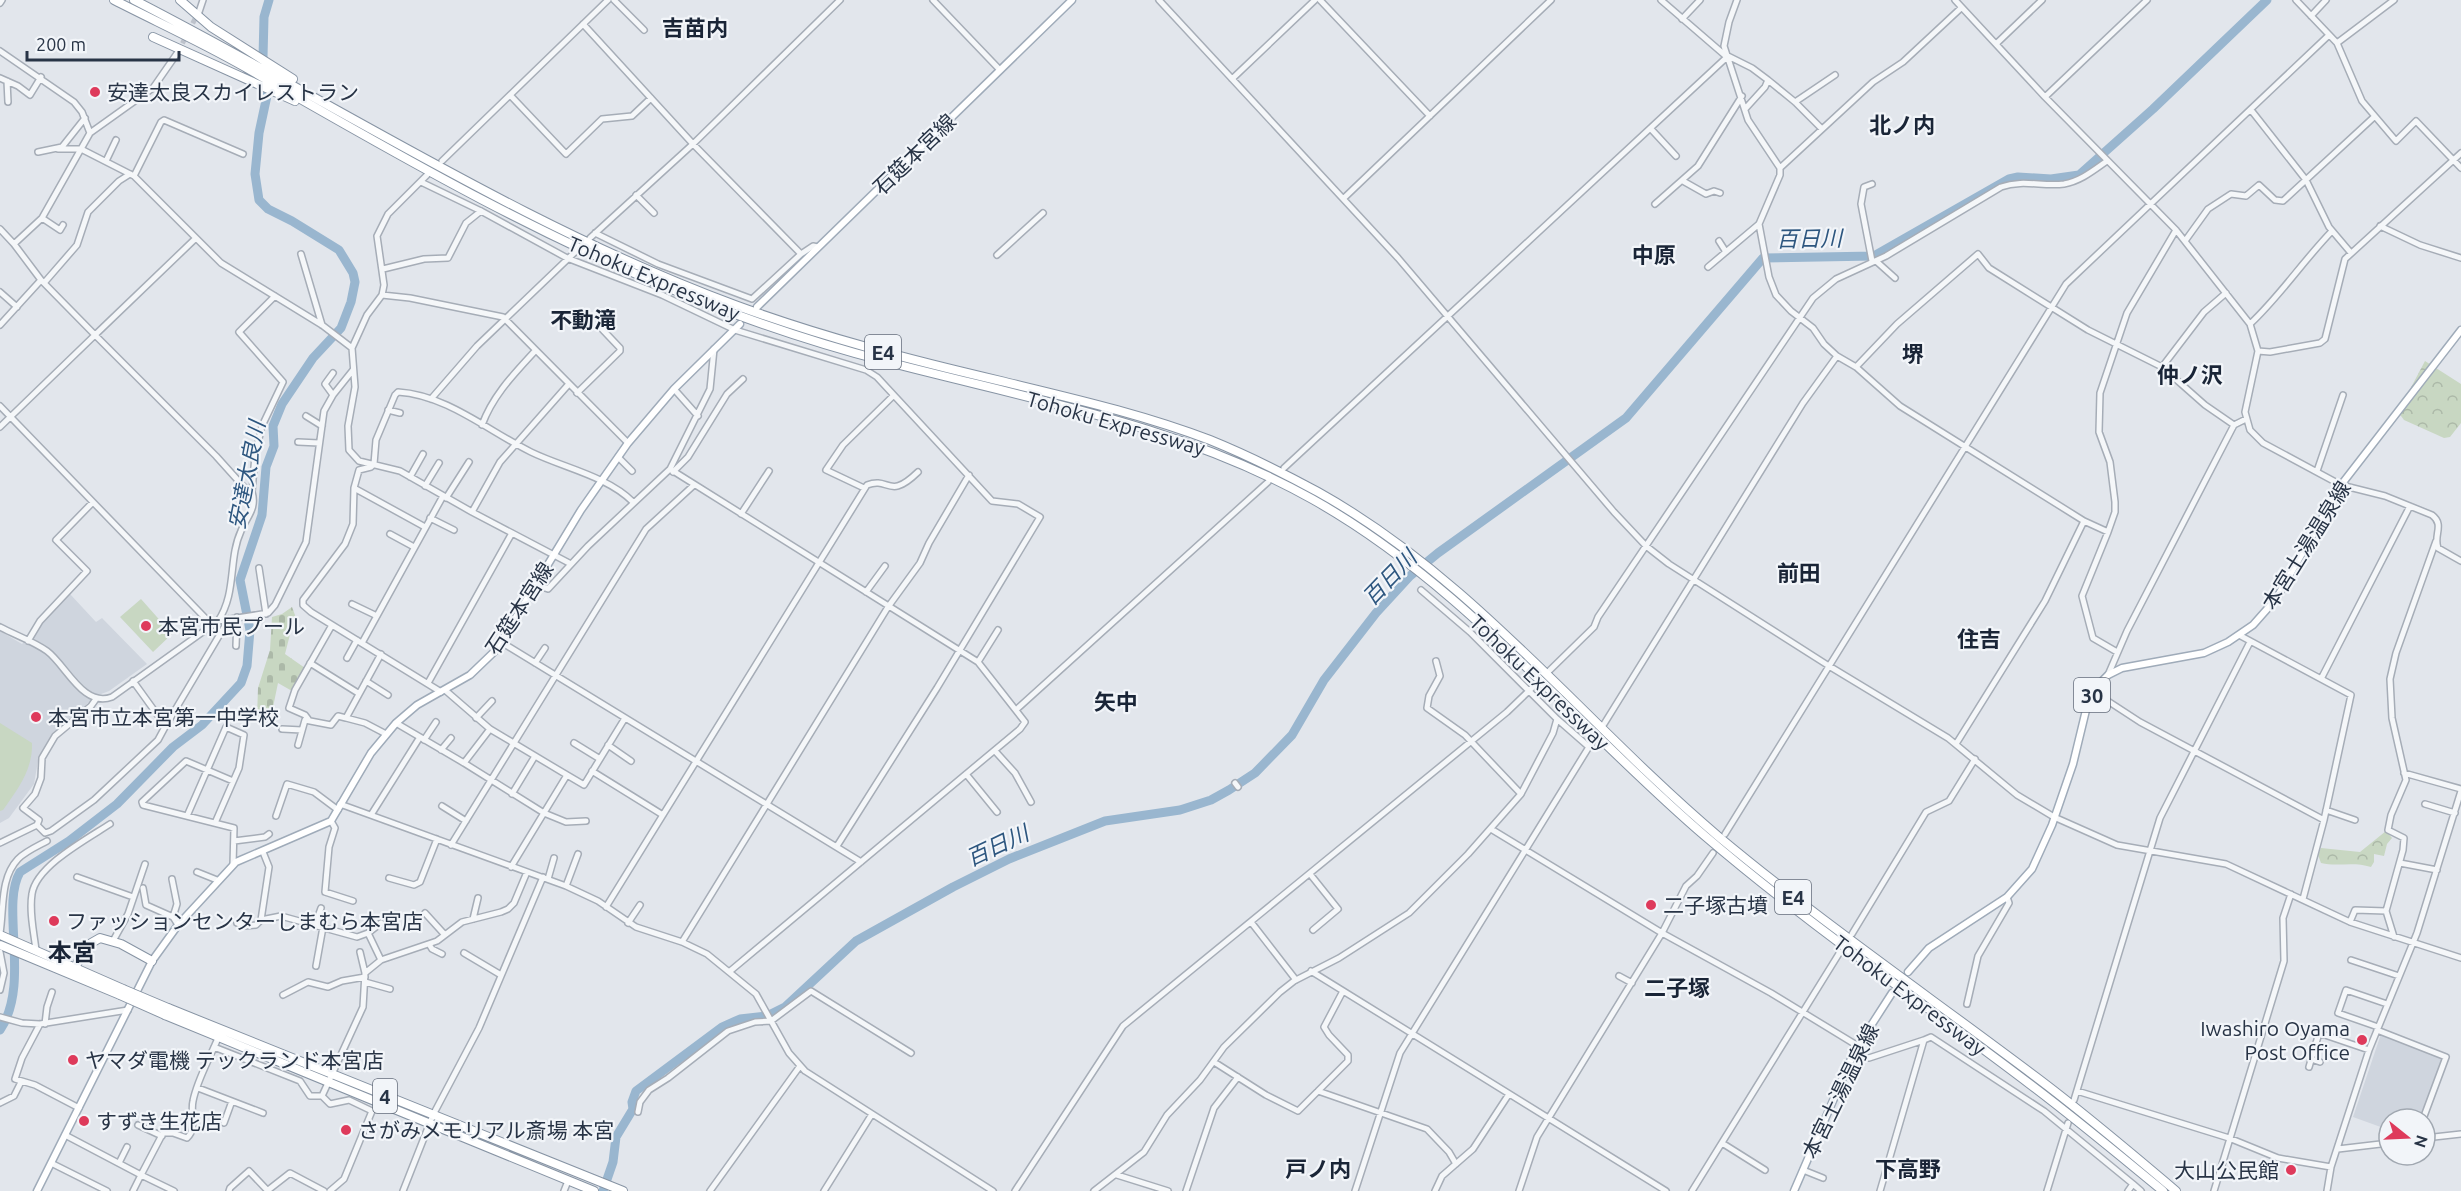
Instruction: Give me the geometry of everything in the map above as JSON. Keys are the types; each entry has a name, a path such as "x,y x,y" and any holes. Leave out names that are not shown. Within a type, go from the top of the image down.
{"highway":[{"name":"Tohoku Expressway","path":"114,0 283,92 348,120 572,234 734,305 839,340 1096,404 1210,440 1255,459 1327,498 1379,530 1422,562 1433,576 1617,756 1710,841 1792,907 2066,1111 2163,1191"},
{"path":"134,0 254,58"},
{"path":"180,0 202,21 348,120"},
{"path":"153,37 252,76"},
{"name":"Tohoku Expressway","path":"348,120 448,180 568,242 660,285 730,312 836,348 1094,412 1208,449 1252,467 1342,516 1415,567 1433,576 1494,624 1646,772 1715,833 1797,900 2069,1102 2176,1191"},
{"name":"4","path":"1,934 74,971 167,1012 431,1119 621,1190"},
{"path":"74,971 82,951 91,942 100,938 113,940 152,961"},
{"name":"4","path":"0,948 34,952"},
{"name":"4","path":"167,1012 218,1038 330,1079"},
{"name":"4","path":"431,1119 594,1191"}],"main road":[{"name":"石筵本宮線","path":"757,307 1072,0"},
{"name":"石筵本宮線","path":"331,821 371,753 396,723 417,705 481,666 501,642 600,481 628,443 674,390 740,324"},
{"name":"本宮土湯温泉線","path":"2108,675 2129,666 2204,653 2239,635 2258,620 2276,599 2341,484 2461,330"},
{"name":"30","path":"1908,972 1935,943 2007,897 2032,869 2073,764 2087,706 2094,692 2108,675"},
{"path":"37,1191 152,961 178,925 233,865 331,821"},
{"name":"本宮土湯温泉線","path":"1794,1191 1856,1049 1892,993"}],"street":[{"path":"198,12 203,0"},
{"path":"442,161 608,0"},
{"path":"614,0 644,30"},
{"path":"590,238 636,195 658,179 840,0"},
{"path":"933,0 1000,70"},
{"path":"1159,0 1344,198 1646,546 1694,581 1956,744 2017,795 2054,817 2117,845 2226,864 2350,922 2461,956"},
{"path":"1232,78 1315,0"},
{"path":"1320,0 1430,116"},
{"path":"1344,198 1551,0"},
{"path":"1661,0 1727,56 1752,68 1768,80 1822,129"},
{"path":"1682,19 1700,0"},
{"path":"1737,0 1724,40 1727,56 1752,129 1780,168"},
{"path":"1995,44 2042,0"},
{"path":"2045,97 2147,0"},
{"path":"2296,0 2337,43 2347,62 2354,87 2374,117 2396,141 2416,121 2461,168"},
{"path":"2312,16 2326,0"},
{"path":"2337,43 2394,0"},
{"path":"1708,267 1759,224 1774,191 1780,168 1872,82 1903,62 1960,3 2045,97 2176,230 2250,324 2258,351 2246,404 2246,419 2250,430 2263,443 2341,484 2385,496 2438,519 2436,541 2396,653 2390,679 2392,718 2406,780 2388,826 2390,832 2404,838 2400,863 2386,911 2394,937"},
{"path":"582,24 693,144 801,254"},
{"path":"1725,834 2073,276 2328,36"},
{"path":"0,52 74,102 85,118 90,133"},
{"path":"14,244 42,218 90,133 153,88 178,52"},
{"path":"1284,468 1727,56"},
{"path":"1794,102 1835,75"},
{"path":"0,78 18,86 30,95 40,77"},
{"path":"1745,109 1765,87 1768,80"},
{"path":"7,81 8,102"},
{"path":"1701,82 1708,88"},
{"path":"510,95 566,154 602,119 632,116 651,98"},
{"path":"1655,204 1698,166 1742,96"},
{"path":"2251,110 2306,180 2332,231 2351,253"},
{"path":"2185,241 2208,209 2228,195 2246,196 2259,184 2275,200 2281,201 2374,117"},
{"path":"58,149 65,144 85,118"},
{"path":"0,325 77,245 88,212 119,182 132,175 164,120 243,154"},
{"path":"1651,129 1676,156"},
{"path":"106,161 116,140"},
{"path":"39,152 81,149 132,175 221,263 322,325 352,348"},
{"path":"2258,351 2270,352 2320,343 2325,339 2345,259 2461,153"},
{"path":"1549,671 1594,627 1598,617 1813,298 1872,258 2001,187 2022,182 2062,184 2074,181 2106,159"},
{"path":"427,175 388,213 381,225 377,242 383,269 382,295 367,315 352,348 355,387 348,426 349,450 357,459 400,471 444,497 571,564"},
{"path":"1683,181 1706,194 1714,192 1720,194"},
{"path":"421,182 481,211 567,258 662,295 735,330 866,370 877,377 993,501 1018,504 1040,517 837,846"},
{"path":"1872,184 1864,187 1861,199 1872,258 1895,278"},
{"path":"636,195 654,213"},
{"path":"383,269 424,259 448,258 466,223 481,211"},
{"path":"997,255 1043,213"},
{"path":"42,218 60,230 63,225"},
{"path":"1759,224 1771,287 1791,311 1801,316 1837,356 1856,367 1900,406 2084,521 2108,532"},
{"path":"2380,226 2420,245 2461,258"},
{"path":"0,229 43,281 243,486 252,492"},
{"path":"2117,652 2097,643 2093,638 2082,603 2083,588 2115,512 2110,462 2099,432 2100,393 2127,314 2176,230"},
{"path":"2250,324 2272,303 2306,258 2332,231"},
{"path":"595,233 658,264 752,299 801,254 813,246 818,248"},
{"path":"0,426 196,238"},
{"path":"1719,241 1726,252"},
{"path":"431,399 504,319 575,252"},
{"path":"301,254 322,325"},
{"path":"1856,367 1897,324 1978,254 1989,268 2088,330 2162,367 2205,405 2234,425"},
{"path":"0,292 17,307"},
{"path":"2162,367 2205,312 2226,293"},
{"path":"382,295 410,298 500,316 628,443"},
{"path":"218,621 231,590 237,542 254,508 252,492 255,455 262,426 283,382 239,332 275,296"},
{"path":"577,393 620,351 620,348 601,328"},
{"path":"671,471 710,389 714,348"},
{"path":"482,425 488,408 500,390 535,351"},
{"path":"1604,724 1803,403 1837,356"},
{"path":"0,627 48,651 88,695 96,699 112,697 218,621 265,614 275,605 306,542 324,411 333,395 353,370"},
{"path":"333,373 325,384 333,395"},
{"path":"536,585 548,589 633,502 688,457 727,394 743,379"},
{"path":"472,512 500,462 568,385"},
{"path":"674,390 698,416"},
{"path":"374,464 375,444 388,410 398,392 431,399 464,413 530,452 600,481 627,496 633,502"},
{"path":"2317,471 2343,395"},
{"path":"864,488 826,470 843,445 893,396"},
{"path":"0,406 212,625"},
{"path":"388,410 400,413"},
{"path":"306,416 322,426"},
{"path":"2108,675 2117,652 2234,425 2246,419"},
{"path":"298,442 319,443"},
{"path":"410,477 423,454"},
{"path":"618,457 632,471"},
{"path":"347,658 377,616 430,518 470,462"},
{"path":"425,486 439,463"},
{"path":"374,464 359,470 354,488 353,524 345,544 302,601 304,607 443,691 490,729 584,785 625,718"},
{"path":"671,471 978,662 1025,722 1020,729 729,972"},
{"path":"741,513 769,471"},
{"path":"606,907 864,488 869,483 874,483 897,488 905,485 918,472"},
{"path":"682,942 888,607 920,563 929,543 969,476"},
{"path":"1017,710 1268,482"},
{"path":"451,845 646,529 694,485"},
{"path":"354,488 426,527"},
{"path":"28,641 40,621 87,571 87,567 56,540 93,502"},
{"path":"2320,679 2410,506"},
{"path":"430,518 454,530"},
{"path":"1956,744 2045,601 2084,521"},
{"path":"428,683 512,533"},
{"path":"390,534 414,547"},
{"path":"2436,541 2439,550 2461,561"},
{"path":"866,592 885,566"},
{"path":"259,568 265,614"},
{"path":"1355,1191 1400,1053 1591,744 1557,719 1470,632 1420,590"},
{"path":"352,604 377,616"},
{"path":"236,646 238,617"},
{"path":"37,825 45,833 48,832 94,800 158,740 229,619"},
{"path":"332,625 295,690 289,708 308,719 331,725 338,716 365,723 386,734"},
{"path":"978,662 998,630"},
{"path":"2239,635 2351,695 2324,820 2303,899"},
{"path":"501,642 861,862"},
{"path":"2074,1100 2160,818 2250,642"},
{"path":"535,663 545,648"},
{"path":"346,718 381,654"},
{"path":"1437,661 1440,676 1429,696 1427,708 1471,741 1521,794"},
{"path":"310,663 358,693"},
{"path":"133,681 165,727"},
{"path":"366,681 388,695"},
{"path":"1015,1191 1123,1026 1310,874 1536,685"},
{"path":"2094,692 2140,723 2324,820"},
{"path":"0,843 37,825 39,820 23,808 35,794 41,778 44,754 58,732 91,706 96,699"},
{"path":"476,718 492,701"},
{"path":"298,744 305,720 308,719"},
{"path":"1094,1191 1144,1152 1167,1115 1249,1022 1296,980 1339,958 1409,913 1491,829 1521,794 1553,733 1557,719"},
{"path":"371,815 436,722"},
{"path":"396,723 544,813 566,822 586,821"},
{"path":"187,816 226,727 244,735 239,768 215,823"},
{"path":"282,729 302,730"},
{"path":"464,763 490,729"},
{"path":"441,750 451,738"},
{"path":"574,742 600,759"},
{"path":"608,746 631,761"},
{"path":"995,750 1016,773 1031,802"},
{"path":"512,794 535,756"},
{"path":"1852,934 1926,812 1949,801 1975,759"},
{"path":"233,781 186,761 142,802 143,805 234,828 233,865"},
{"path":"592,771 663,815"},
{"path":"2328,1191 2331,1167 2369,1050 2414,943 2461,790 2404,773"},
{"path":"966,774 997,812"},
{"path":"511,867 567,775"},
{"path":"276,816 287,784 314,792 339,807 371,815 566,886 646,932 682,942 707,954 751,988 766,1009 789,1053 800,1066 993,1191"},
{"path":"2425,804 2455,813"},
{"path":"442,806 466,820"},
{"path":"2326,810 2355,820"},
{"path":"331,821 335,828 329,847 325,892 353,901"},
{"path":"34,952 31,902 36,881 47,868 110,824"},
{"path":"1491,829 1662,933 1771,993 1856,1049 1863,1057 1869,1058 1931,1037 2067,1125 2141,1191"},
{"path":"234,841 265,837 268,834"},
{"path":"389,878 414,885 420,882 437,839"},
{"path":"1,934 5,883 10,870 23,855 47,841"},
{"path":"261,920 269,867 263,852"},
{"path":"1519,1191 1535,1141 1662,933 1686,886 1697,876 1713,853"},
{"path":"566,886 578,854"},
{"path":"403,1191 431,1119 479,1028 554,858"},
{"path":"2400,863 2437,870"},
{"path":"113,940 128,914 145,864"},
{"path":"196,872 217,880"},
{"path":"365,977 381,960 429,944 462,922 508,909 514,903 527,872"},
{"path":"1310,874 1338,909 1313,930"},
{"path":"76,877 134,897"},
{"path":"172,879 177,904 173,917"},
{"path":"143,888 146,905 173,917 178,925"},
{"path":"2214,1191 2284,961 2283,918 2291,894"},
{"path":"1967,1004 1978,956 2008,903 2007,897"},
{"path":"473,919 478,898"},
{"path":"628,923 640,905"},
{"path":"315,924 321,908"},
{"path":"2350,922 2355,910 2386,911"},
{"path":"425,914 445,935"},
{"path":"237,923 244,926 256,925 261,920 281,916 357,937 368,933 381,923"},
{"path":"1251,922 1296,980"},
{"path":"316,966 323,927"},
{"path":"368,933 381,960"},
{"path":"429,944 432,949 442,954"},
{"path":"0,948 4,973 0,990"},
{"path":"322,1096 363,1007 365,977 360,952"},
{"path":"1692,1191 1840,952"},
{"path":"464,953 501,975"},
{"path":"2351,960 2399,976"},
{"path":"1311,971 1666,1191"},
{"path":"1619,976 1632,983"},
{"path":"283,995 308,982 328,987 342,981 365,977 390,989"},
{"path":"2388,1004 2346,990 2338,1013 2446,1057 2427,1107"},
{"path":"638,1112 640,1102 649,1090 728,1031 770,1020 811,991 911,1053"},
{"path":"1214,1062 1295,1112 1299,1111 1349,1059 1324,1027 1343,991"},
{"path":"52,992 43,1024 19,1066 15,1079 35,1085 79,1108"},
{"path":"0,1017 22,1023 43,1024 128,1010"},
{"path":"2309,1067 2319,1033 2369,1050"},
{"path":"133,1191 162,1136 167,1132 187,1138 191,1134 194,1120 193,1102 218,1038"},
{"path":"1880,1191 1924,1040"},
{"path":"214,1047 300,1081 310,1096 322,1096 330,1104 349,1100 372,1111 355,1147 344,1179 330,1191"},
{"path":"2311,1059 2320,1062"},
{"path":"710,1191 800,1066"},
{"path":"1186,1191 1214,1108 1238,1077"},
{"path":"0,1103 14,1096 21,1082"},
{"path":"198,1088 263,1113"},
{"path":"1318,1091 1427,1129 1449,1152 1456,1164"},
{"path":"2077,1091 2229,1138 2278,1158 2331,1167"},
{"path":"1435,1191 1440,1178 1473,1149 1509,1094"},
{"path":"224,1123 232,1101"},
{"path":"824,1191 872,1114"},
{"path":"138,1125 162,1136"},
{"path":"2047,1191 2067,1125"},
{"path":"2437,1137 2461,1134"},
{"path":"65,1135 174,1191"},
{"path":"1722,1143 1765,1170"},
{"path":"2338,1149 2377,1144"},
{"path":"119,1163 127,1147"},
{"path":"51,1163 107,1191"},
{"path":"1803,1170 1823,1178"},
{"path":"229,1191 249,1171 267,1191 290,1173 312,1189 324,1191"},
{"path":"1117,1175 1168,1191"},
{"path":"564,1191 568,1181"},
{"path":"90,1191 94,1184"},
{"path":"2128,1191 2133,1184"}],"shaded area":[{"name":"本宮市立本宮第一中学校","path":"70,594 96,622 102,618 147,664 109,691 96,696 57,730 38,761 34,784 9,818 0,823 0,631 22,644"},
{"path":"2381,1034 2444,1057 2425,1107 2377,1107 2377,1126 2353,1117"}],"green space":[{"path":"2425,361 2461,384 2461,423 2450,437 2444,438 2404,420 2398,412"},
{"name":"本宮市民プール","path":"141,599 172,634 153,652 120,617"},
{"path":"292,607 295,615 285,654 305,668 292,691 278,683 272,712 257,717 258,688 270,650 272,617"},
{"path":"0,723 32,743 32,752 24,778 3,810 0,811"},
{"path":"2386,831 2392,838 2387,844 2384,856 2374,854 2371,867 2358,864 2321,863 2318,855 2321,848 2360,852"}],"waterway":[{"name":"安達太良川","path":"0,1030 9,1011 13,991 15,969 13,905 20,872 69,841 117,804 173,747 202,725 241,683 247,666 250,630 240,580 262,515 266,467 274,446 273,426 282,404 313,358 341,328 351,302 355,282 353,273 339,250 268,209 259,200 255,174 259,133 268,91 263,57 264,17 269,0"},
{"name":"百日川","path":"603,1191 613,1162 616,1137 633,1109 632,1102 636,1091 722,1027 740,1019 767,1016 785,1007 856,941 1009,859 1105,821 1180,810 1211,800 1255,773 1292,735 1324,680 1376,613 1410,576 1438,553 1626,418 1763,258 1874,256 2009,179 2018,177 2051,179 2079,175 2153,109 2267,0"}],"tunnel":[{"path":"179,50 198,13"}],"place":[{"name":"安達太良スカイレストラン","path":"95,92"},
{"name":"本宮市民プール","path":"146,626"},
{"name":"本宮市立本宮第一中学校","path":"36,717"},
{"name":"二子塚古墳","path":"1651,905"},
{"name":"ファッションセンターしまむら本宮店","path":"54,921"},
{"name":"Iwashiro Oyama Post Office","path":"2362,1040"},
{"name":"ヤマダ電機 テックランド本宮店","path":"73,1060"},
{"name":"すずき生花店","path":"84,1121"},
{"name":"さがみメモリアル斎場 本宮","path":"346,1130"},
{"name":"大山公民館","path":"2291,1170"}],"district":[{"name":"吉苗内","path":"695,27"},
{"name":"北ノ内","path":"1902,124"},
{"name":"中原","path":"1654,254"},
{"name":"不動滝","path":"583,319"},
{"name":"堺","path":"1913,353"},
{"name":"仲ノ沢","path":"2190,374"},
{"name":"前田","path":"1799,572"},
{"name":"住吉","path":"1979,638"},
{"name":"矢中","path":"1116,701"},
{"name":"本宮","path":"72,952"},
{"name":"二子塚","path":"1677,987"},
{"name":"戸ノ内","path":"1318,1168"},
{"name":"下高野","path":"1908,1168"}]}
